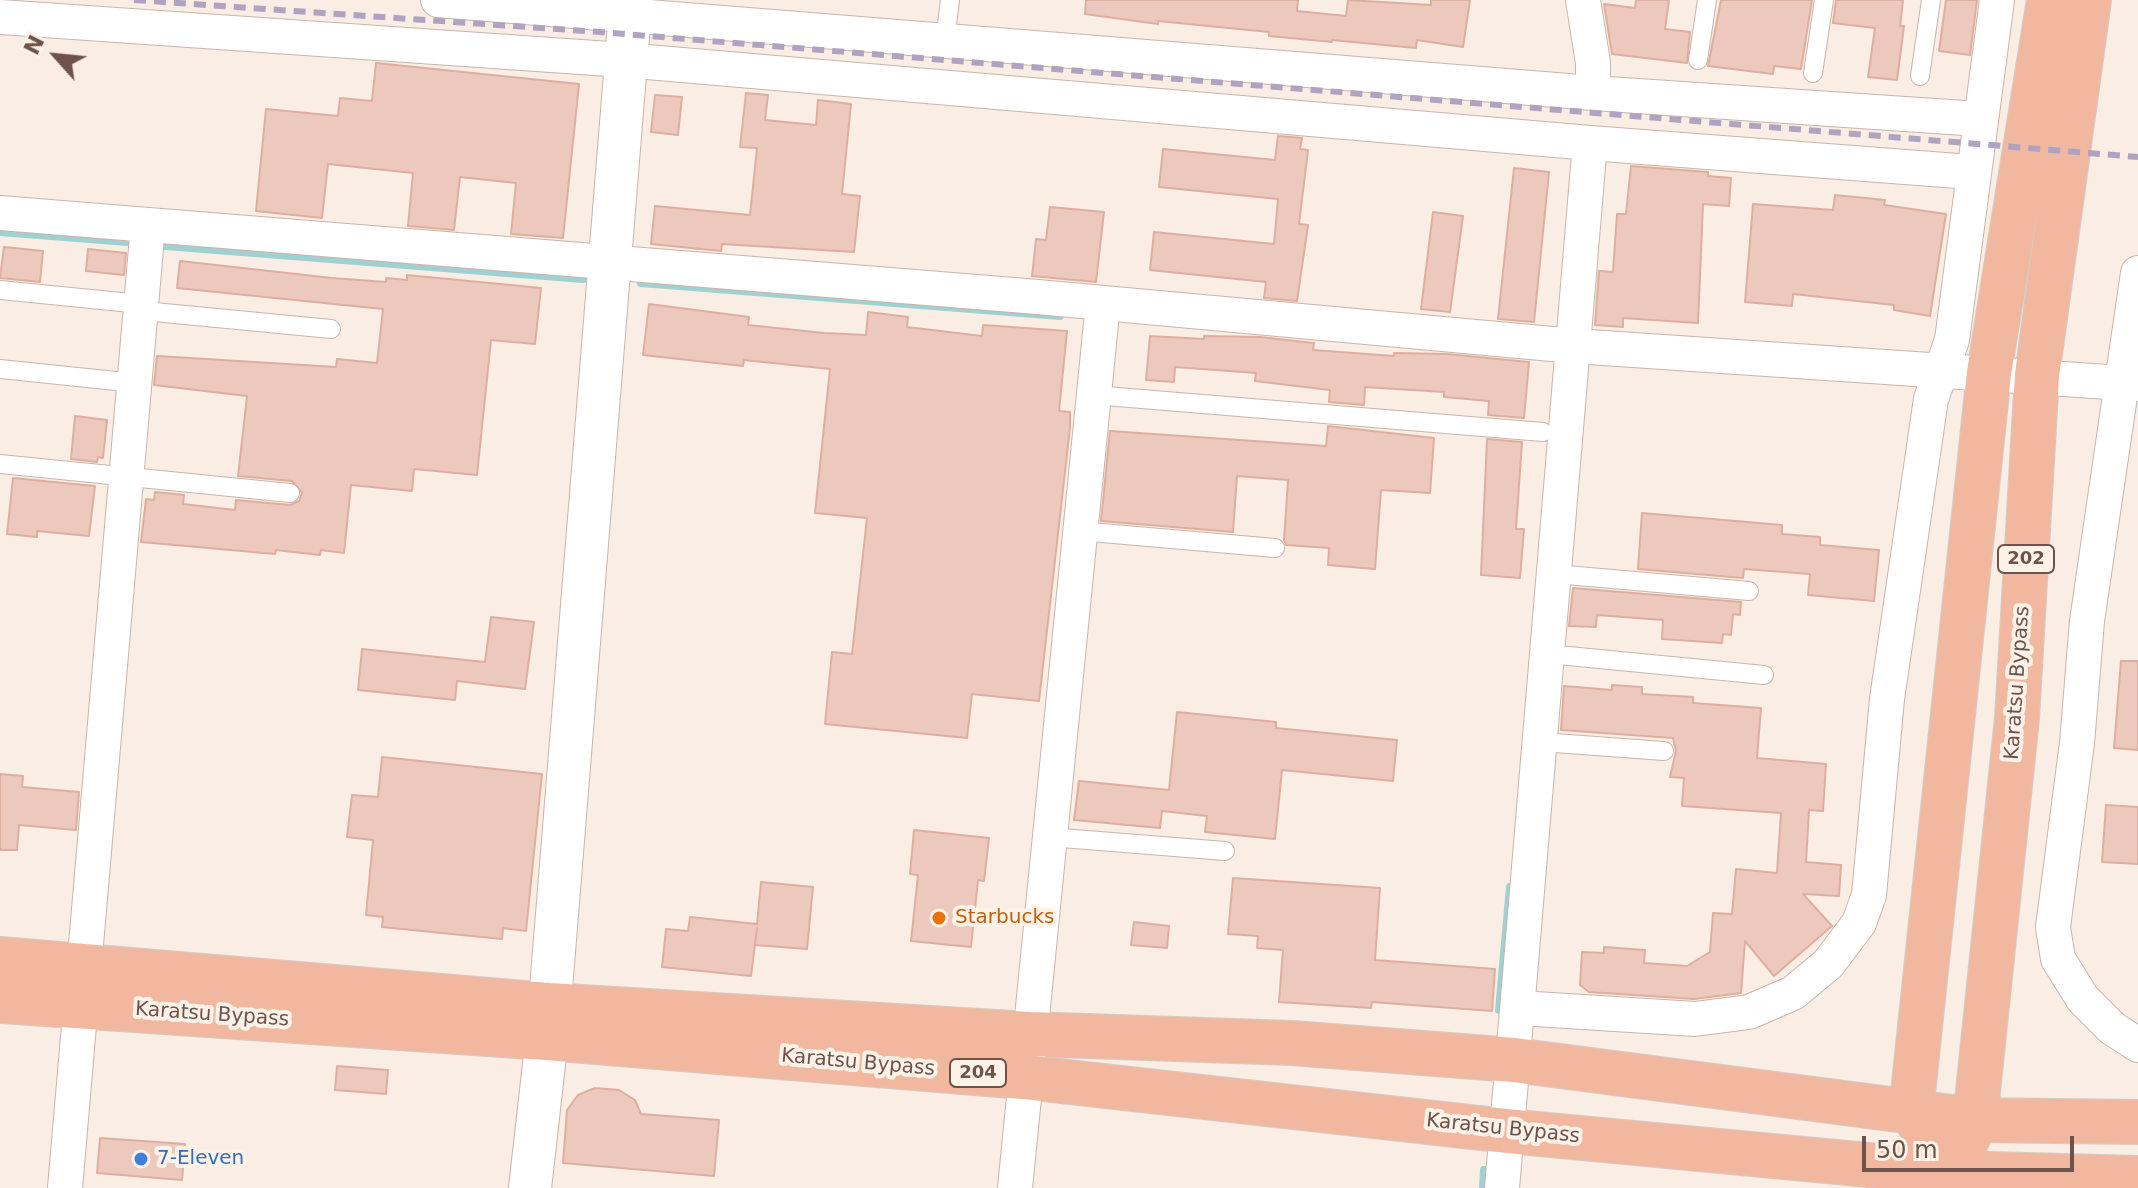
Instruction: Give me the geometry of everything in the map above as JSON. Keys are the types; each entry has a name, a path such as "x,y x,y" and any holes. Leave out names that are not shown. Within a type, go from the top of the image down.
{"highway":[{"name":"202","path":"1911,1112 1989,373 2049,0"},
{"name":"Karatsu Bypass","path":"0,959 85,985 548,1021 1955,1180 1975,1120 2017,718 2037,375 2089,0"},
{"name":"Karatsu Bypass","path":"0,1001 85,985"},
{"name":"Karatsu Bypass","path":"548,1021 1292,1043 1514,1060 1975,1120 2138,1122"},
{"path":"1911,1112 1955,1180 2138,1178"}],"street":[{"path":"438,0 630,8 945,41 1593,93 1979,119"},
{"path":"1583,0 1593,63 1593,93"},
{"path":"1519,1008 1695,1019 1749,1012 1793,993 1828,964 1859,923 1869,895 1887,699 1931,399 1952,340 1971,172 1997,0"},
{"path":"530,1188 548,1021 630,8"},
{"path":"0,17 624,60 1590,143 1971,172"},
{"path":"1502,1188 1590,143"},
{"path":"0,213 147,239 608,262 1101,315 2037,375 2131,384"},
{"path":"65,1188 85,985 147,239"},
{"path":"2138,273 2131,384 2087,621 2077,743 2053,927 2058,959 2083,999 2112,1028 2138,1045"},
{"path":"1015,1188 1101,315"}],"lane":[{"path":"945,41 950,0"},
{"path":"1698,60 1707,0"},
{"path":"1813,73 1824,0"},
{"path":"1920,76 1931,0"},
{"path":"0,290 131,303 154,312 331,329"},
{"path":"0,369 135,383"},
{"path":"1093,395 1543,432"},
{"path":"0,464 290,493"},
{"path":"1079,531 1275,548"},
{"path":"1555,574 1749,591"},
{"path":"1548,654 1764,675"},
{"path":"1541,742 1664,751"},
{"path":"1049,837 1225,851"}],"building":[{"path":"1086,0 1298,0 1297,11 1346,16 1348,0 1431,5 1431,0 1470,0 1463,47 1417,40 1416,48 1269,36 1269,32 1158,21 1158,24 1085,14"},
{"path":"1636,0 1669,0 1665,29 1690,32 1687,63 1612,54 1604,4 1635,8"},
{"path":"1721,0 1812,0 1801,69 1774,66 1773,74 1708,66"},
{"path":"1836,0 1903,0 1900,26 1904,26 1897,80 1868,77 1875,28 1833,23"},
{"path":"1946,0 1977,0 1970,55 1939,51"},
{"path":"376,63 579,84 563,238 511,234 516,183 460,177 454,230 408,226 413,173 328,164 322,218 256,211 266,109 338,116 340,98 372,101"},
{"path":"746,93 768,95 765,120 816,125 818,100 851,104 842,194 860,196 854,252 722,244 721,251 651,244 655,206 750,215 757,148 740,147"},
{"path":"655,95 682,97 678,135 651,132"},
{"path":"1278,136 1302,138 1300,149 1308,150 1299,224 1308,225 1297,301 1264,298 1266,282 1150,270 1154,232 1274,244 1278,199 1159,187 1163,149 1275,160"},
{"path":"1631,166 1708,172 1708,176 1731,178 1729,206 1703,204 1698,323 1623,318 1623,327 1595,325 1599,271 1613,272 1617,214 1626,214"},
{"path":"1514,168 1549,172 1534,322 1498,319"},
{"path":"1835,195 1885,200 1884,205 1946,214 1930,316 1894,310 1894,305 1793,294 1792,306 1745,302 1753,204 1833,210"},
{"path":"1050,207 1104,212 1096,282 1032,276 1036,239 1046,240"},
{"path":"1433,212 1463,216 1450,312 1421,309"},
{"path":"4,247 43,251 40,282 0,278"},
{"path":"88,249 126,253 124,275 86,271"},
{"path":"180,261 332,278 386,282 386,278 407,280 407,275 541,288 535,344 491,340 477,475 414,469 412,491 351,485 344,553 321,550 320,555 276,550 275,554 141,542 146,499 154,500 155,492 184,495 183,504 235,510 236,500 290,505 299,501 302,493 292,481 238,476 247,396 154,385 157,356 336,367 337,359 377,363 383,309 177,288"},
{"path":"649,304 749,317 748,325 824,333 866,335 868,312 908,317 907,327 982,336 983,325 1067,331 1059,411 1070,412 1070,428 1039,701 972,694 967,738 825,724 832,652 852,654 867,518 815,513 830,369 744,360 743,366 643,355"},
{"path":"1150,336 1204,339 1204,336 1260,337 1314,343 1313,350 1394,356 1394,353 1447,354 1529,362 1524,418 1488,415 1489,401 1444,397 1444,392 1365,387 1364,405 1329,402 1330,390 1255,381 1256,373 1175,367 1174,382 1146,380"},
{"path":"75,416 107,420 103,458 98,457 97,462 71,459"},
{"path":"1328,426 1434,438 1430,493 1381,490 1375,569 1328,565 1329,548 1286,545 1288,480 1237,476 1233,532 1101,521 1110,431 1326,446"},
{"path":"1487,439 1522,442 1516,529 1524,529 1520,578 1481,575"},
{"path":"13,478 95,486 89,536 37,531 37,537 7,534"},
{"path":"1642,513 1782,525 1782,534 1820,537 1820,545 1879,550 1874,601 1808,595 1810,574 1744,569 1743,578 1638,569"},
{"path":"1573,588 1741,602 1740,615 1733,614 1731,635 1723,634 1722,643 1662,639 1663,620 1597,615 1596,627 1569,626"},
{"path":"491,617 534,622 525,689 457,681 455,700 358,690 362,649 485,662"},
{"path":"2121,661 2138,661 2138,750 2114,748"},
{"path":"1612,685 1642,687 1642,694 1693,697 1693,703 1761,708 1757,758 1826,764 1823,811 1809,810 1806,862 1841,865 1839,896 1803,894 1832,926 1774,976 1745,941 1741,993 1694,999 1589,992 1580,985 1582,952 1604,953 1604,947 1645,950 1644,963 1687,966 1710,952 1713,913 1732,914 1736,869 1777,873 1781,813 1682,806 1684,778 1670,777 1676,751 1673,738 1561,730 1564,686 1612,690"},
{"path":"1177,712 1276,722 1276,728 1397,740 1393,781 1282,770 1275,839 1205,832 1207,816 1162,811 1160,828 1074,820 1079,781 1169,790"},
{"path":"382,757 542,774 526,931 503,928 502,939 382,927 383,917 366,915 373,840 347,837 352,795 378,797"},
{"path":"0,774 23,776 22,787 79,792 76,830 19,825 17,850 0,850"},
{"path":"2106,805 2138,807 2138,864 2102,862"},
{"path":"914,830 989,838 984,881 978,880 971,947 911,941 918,875 910,874"},
{"path":"1233,878 1380,888 1375,960 1495,969 1492,1011 1372,1002 1371,1008 1279,1002 1283,950 1257,948 1258,936 1228,934"},
{"path":"761,882 813,887 807,949 755,945 757,928 751,976 662,967 666,929 688,931 690,917 757,924"},
{"path":"1134,922 1169,926 1167,948 1131,945"},
{"path":"337,1066 388,1070 386,1094 335,1090"},
{"path":"595,1088 619,1090 635,1100 641,1114 719,1120 714,1176 563,1163 567,1110 578,1095"},
{"name":"7-Eleven","path":"100,1138 185,1144 182,1180 97,1173"}],"waterway":[{"path":"0,232 140,243"},
{"path":"153,245 583,279"},
{"path":"641,283 1060,316"},
{"path":"1499,1010 1510,887"},
{"path":"1483,1188 1484,1170"}],"railway":[{"path":"134,0 600,32 2138,157"}],"place":[{"name":"Starbucks","path":"939,918"},
{"name":"7-Eleven","path":"141,1159"}]}
